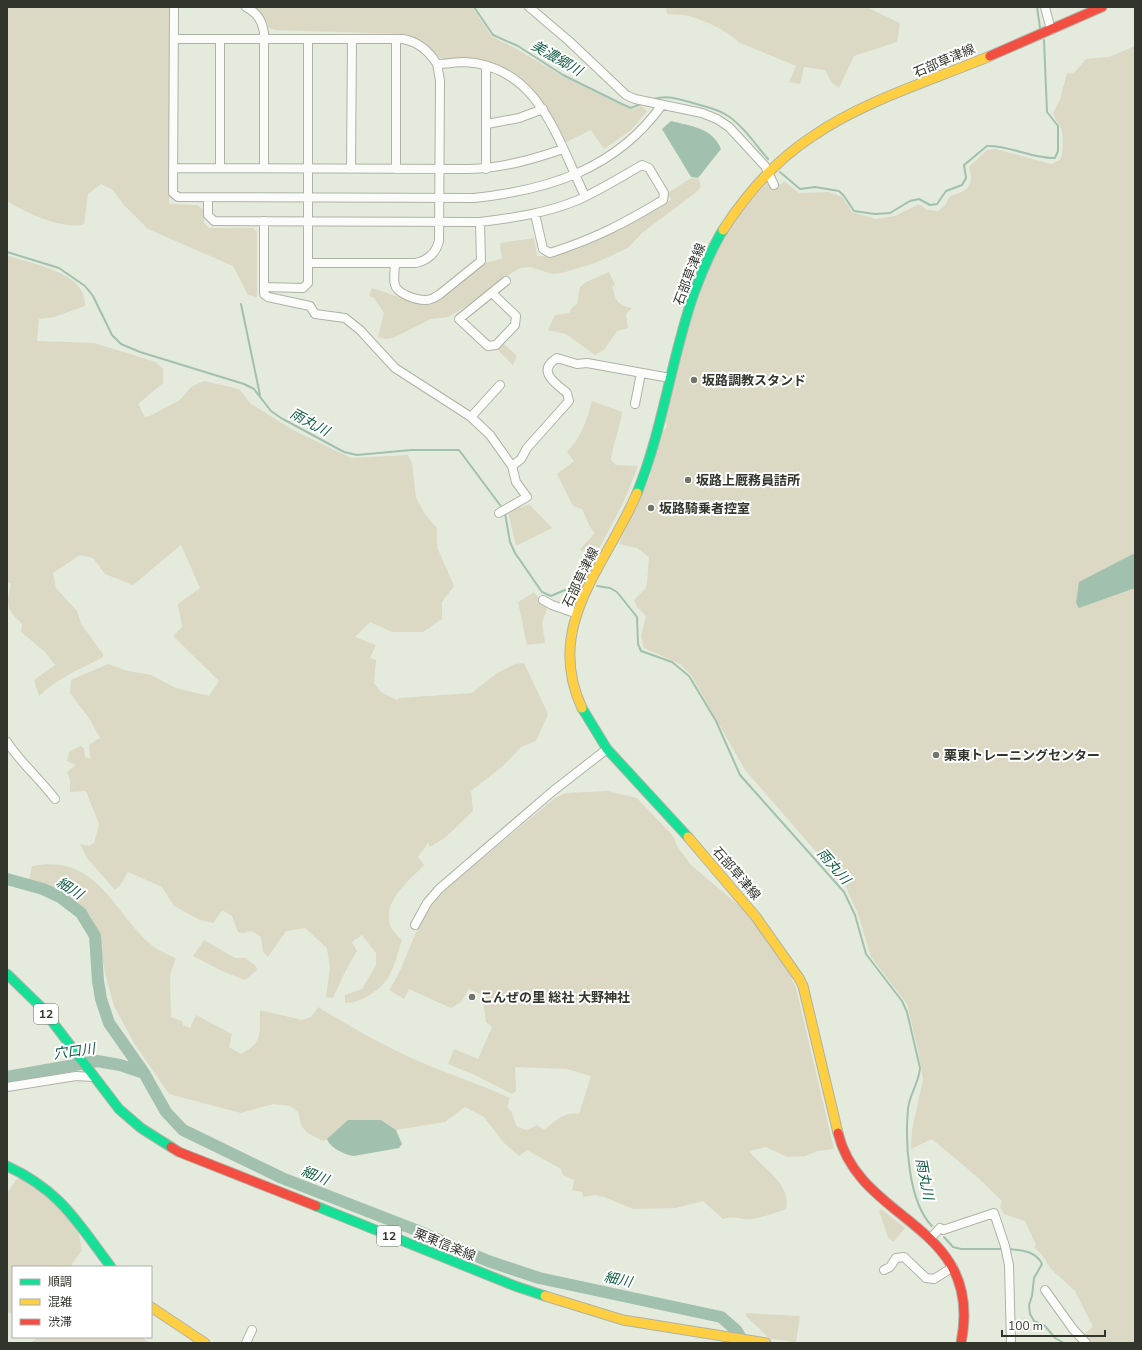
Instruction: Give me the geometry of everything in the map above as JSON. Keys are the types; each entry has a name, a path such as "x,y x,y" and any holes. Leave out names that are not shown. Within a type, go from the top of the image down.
{"main road":[{"name":"石部草津線","path":"961,1343 965,1323 964,1301 961,1284 953,1267 930,1239 864,1181 849,1159 840,1141 829,1102 803,986 790,964 747,903 722,873 607,749 582,710 572,682 569,645 575,613 626,515 642,477 691,301 706,259 727,221 747,195 769,171 826,127 914,87 1102,7"},
{"name":"栗東信楽線","path":"7,974 15,980 41,1007 91,1074 119,1108 141,1128 180,1152 204,1164 515,1286 623,1320 715,1338 762,1342"},
{"path":"7,1166 25,1173 39,1182 57,1198 81,1224 96,1248 110,1266"},
{"path":"152,1308 205,1343"}],"street":[{"path":"174,7 173,192 178,197 474,198 511,194 549,185 574,175 603,159 630,140 650,123 662,105"},
{"path":"246,7 253,11 263,25 264,168"},
{"path":"529,7 569,41 626,95 702,114 717,119 729,127 769,171 774,185"},
{"path":"1046,7 1046,17 1051,30"},
{"path":"174,39 396,39 411,41 425,48 437,64 440,80 439,222 437,248 429,258 416,263 308,263"},
{"path":"220,39 220,168"},
{"path":"264,287 302,288 308,282 308,39"},
{"path":"352,39 352,169"},
{"path":"396,39 396,169"},
{"path":"437,64 464,62 486,67 505,74 518,82 528,91 543,109 584,196"},
{"path":"486,67 486,169"},
{"path":"487,124 519,118 543,109"},
{"path":"173,168 486,169 520,162 563,149"},
{"path":"208,198 208,215 214,221 480,222 534,214 556,208 584,196 642,165 649,168 664,193 663,200 621,225 584,242 550,253 543,249 534,214"},
{"path":"264,222 264,294 268,298 310,306 314,314 345,318 360,330 395,368 472,417 490,435 512,466 516,482 527,497 503,512"},
{"path":"395,263 395,286 399,291 418,299 426,300 432,298 440,294 481,261 480,222"},
{"path":"492,294 516,316 515,325 496,345 488,346 459,319 492,294 506,281"},
{"path":"512,466 520,459 527,448 569,401 567,392 549,378 548,369 550,362 557,358 577,364 587,363 670,378"},
{"path":"635,404 641,373"},
{"path":"472,417 500,385"},
{"path":"543,600 552,605 575,613"},
{"path":"7,742 17,758 42,782 55,799"},
{"path":"414,925 427,903 439,889 553,791 607,749"},
{"path":"7,1087 91,1074"},
{"path":"930,1239 940,1228 943,1230 994,1213 1006,1249 1011,1343"},
{"path":"884,1270 890,1267 896,1258 904,1257 926,1278 934,1279 953,1267"},
{"path":"1045,1290 1073,1329 1086,1343"},
{"path":"246,1343 252,1330"}],"shaded area":[{"path":"7,7 169,7 169,204 197,205 204,210 204,223 209,228 253,228 257,232 257,297 248,295 233,266 148,229 124,205 113,190 101,184 88,194 84,224 66,225 56,223 34,215 7,201"},
{"path":"254,7 472,7 492,37 515,48 562,76 632,110 641,106 647,111 631,130 604,149 591,130 566,142 544,104 529,87 511,74 446,61 436,55 426,44 404,34 275,30 269,28 266,21"},
{"path":"666,7 866,7 900,23 897,42 854,56 839,88 832,83 825,70 804,67 800,84 789,82 796,66 738,42 723,30 701,20 686,15 667,14"},
{"name":"栗東トレーニングセンター","path":"1135,46 1135,1343 1093,1343 1083,1335 1093,1327 1075,1291 1051,1269 1042,1255 1034,1247 1036,1245 1025,1221 1004,1214 1000,1207 1002,1201 976,1176 932,1139 911,1149 912,1130 923,1079 907,1004 871,957 858,914 845,885 745,770 691,675 680,664 644,648 641,636 646,616 637,607 634,600 645,589 647,584 649,557 637,548 619,544 650,476 662,431 665,430 667,425 664,421 681,355 709,268 729,227 751,200 775,175 778,183 781,185 784,181 799,193 829,192 842,197 852,212 876,219 895,216 917,205 921,205 927,210 938,211 945,205 950,196 965,190 968,187 971,179 969,167 987,150 996,149 1051,164 1060,160 1063,149 1062,131 1053,113 1060,100 1067,73 1073,74 1086,59 1109,57"},
{"path":"671,121 707,132 713,136 721,149 698,178 691,177 662,129"},
{"path":"691,178 699,179 701,187 694,194 642,233 628,248 595,263 562,273 552,274 530,267 520,268 502,279 470,304 448,317 431,319 393,338 386,339 378,337 384,313 374,298 369,296 372,288 405,299 443,296 484,263 502,259 500,243 534,238 537,256 553,255 588,245 606,237 671,200 668,193"},
{"path":"7,255 43,266 68,277 77,285 83,294 85,306 54,317 39,319 37,341 94,343 156,362 163,369 163,383 138,404 145,417 150,416 180,400 191,387 204,381 239,389 251,404 293,430 351,458 408,455 412,463 416,498 425,514 437,528 437,547 454,586 442,602 442,619 423,632 392,632 370,622 355,637 376,645 370,658 376,660 374,683 381,692 397,700 399,698 472,693 497,673 515,664 524,663 548,714 536,741 521,747 503,766 471,791 473,811 446,837 430,847 428,843 418,857 424,865 405,884 390,907 390,925 402,940 393,967 389,976 376,991 358,1001 345,1003 345,995 362,989 376,965 376,953 362,935 352,942 357,951 333,998 326,997 330,968 327,948 305,928 286,931 268,957 263,952 261,937 252,931 243,933 238,932 232,916 222,910 213,923 200,920 174,906 162,887 128,872 121,884 115,890 87,858 80,844 89,846 94,843 99,824 86,791 70,792 70,780 67,772 76,765 67,761 69,752 80,746 84,748 85,757 90,759 89,745 100,738 89,718 70,693 71,680 108,664 128,671 151,675 176,688 209,696 219,681 173,636 182,627 178,604 200,588 181,545 133,585 105,574 93,558 80,555 53,573 56,588 77,611 81,624 103,654 103,657 62,679 39,696 34,680 55,665 45,652 21,632 22,624 10,611 8,602 11,584 7,582"},
{"path":"609,272 615,285 612,287 618,302 632,308 626,314 628,328 617,331 604,350 595,355 566,334 548,330 555,315 569,313 577,304 580,287 586,282"},
{"path":"503,343 517,356 513,365 497,349"},
{"path":"592,401 622,412 611,460 616,465 638,466 624,501 598,551 589,545 582,552 580,549 595,533 590,527 582,509 573,506 557,474 574,461 567,452 576,441 583,428"},
{"path":"529,504 552,528 516,546 508,512 520,506 521,508"},
{"path":"1135,553 1135,588 1079,608 1076,603 1079,582"},
{"path":"534,592 547,609 542,623 545,643 527,645 518,602"},
{"path":"608,791 637,798 673,836 677,846 691,865 749,914 790,975 796,988 834,1149 817,1151 805,1156 787,1157 766,1147 749,1151 780,1184 785,1192 787,1200 786,1209 752,1219 730,1217 723,1219 703,1201 676,1208 633,1209 604,1197 595,1195 583,1197 582,1192 572,1190 574,1180 563,1175 561,1169 527,1150 519,1156 504,1143 484,1117 465,1107 445,1122 396,1130 381,1120 323,1141 313,1136 303,1128 299,1113 290,1106 273,1104 241,1113 169,1094 134,1043 114,1006 105,973 97,930 90,915 81,907 55,890 29,880 32,866 55,864 73,868 89,877 115,903 139,933 154,947 176,958 170,975 171,1017 182,1021 183,1025 190,1028 196,1015 232,1034 229,1047 241,1054 248,1050 257,1041 260,1031 260,1010 302,1020 311,1017 318,1007 401,1053 510,1098 507,1107 511,1111 517,1127 527,1130 537,1125 544,1130 564,1115 573,1113 579,1114 591,1076 567,1069 515,1067 516,1091 512,1094 477,1076 448,1064 454,1049 478,1059 492,1027 486,1022 482,995 469,989 461,1002 451,1008 409,989 404,999 389,990 395,981 424,917 433,904 450,885 555,798 566,793"},
{"path":"204,940 235,958 245,958 255,965 257,970 245,980 222,971 193,956"},
{"path":"348,1120 381,1120 396,1130 402,1144 399,1148 354,1156 342,1153 334,1148 327,1139"},
{"path":"20,1178 51,1197 77,1225 82,1250 71,1266 12,1266 12,1314 7,1313 7,1193 16,1180"},
{"path":"881,1209 905,1228 893,1242 888,1237 879,1211"},
{"path":"746,1313 800,1316 796,1342 770,1339 746,1316"},
{"path":"37,1338 143,1338 149,1343 31,1343"}],"waterway":[{"name":"美濃郷川","path":"474,7 493,35 518,46 563,75 624,105 631,108 641,104"},
{"name":"美濃郷川","path":"1037,7 1040,28"},
{"name":"美濃郷川","path":"780,172 800,189 815,187 839,191 854,211 875,214 890,213 910,201 919,199 930,205 937,204 946,191 962,185 966,178 964,165 987,146 996,146 1046,158 1055,158 1058,151 1058,126 1047,112 1044,40"},
{"name":"美濃郷川","path":"654,99 668,97 708,107 721,112 737,123 768,159"},
{"name":"雨丸川","path":"7,252 59,268 85,286 93,296 112,335 121,344 140,352 244,384 254,389 271,411 281,418 344,452 357,455 411,450 459,450 503,509"},
{"path":"241,304 260,395"},
{"name":"雨丸川","path":"505,513 510,542 515,553 542,592 551,596 574,586"},
{"name":"雨丸川","path":"597,586 610,588 617,592 637,617 638,644 641,651 672,662 689,676 716,721 740,775 844,892 855,915 866,954 902,1001 907,1012 920,1068 908,1109 907,1137 910,1170 913,1187 918,1202 924,1215 932,1226"},
{"name":"細川","path":"7,879 43,889 60,897 81,913 95,936 98,981 101,999 109,1023 144,1073 166,1112 183,1130 282,1178 416,1230 488,1261 539,1278 721,1317 736,1330 744,1343"},
{"name":"穴口川","path":"7,1077 97,1061 120,1065 144,1073"},
{"name":"雨丸川","path":"944,1237 953,1247 961,1249 1004,1249"},
{"name":"雨丸川","path":"1008,1249 1028,1252 1036,1256 1042,1264 1034,1278 1032,1296 1029,1305 1030,1314 1034,1321 1045,1326 1055,1338 1064,1343"}],"traffic: fast":[{"path":"637,493 654,444 679,343 694,293 711,253 723,230"},
{"path":"582,708 607,749 688,837"},
{"path":"7,974 41,1007 119,1109 141,1128 171,1147"},
{"path":"7,1166 26,1176 55,1197 77,1222 110,1266"},
{"path":"316,1206 515,1286 545,1296"}],"traffic: slow":[{"path":"723,230 752,190 799,145 833,123 854,112 899,92 990,56"},
{"path":"582,708 572,678 570,650 574,622 596,571 637,493"},
{"path":"688,837 756,917 799,978 803,986 838,1133"},
{"path":"545,1296 623,1320 766,1343"},
{"path":"152,1308 205,1343"}],"traffic: jam":[{"path":"990,56 1102,7"},
{"path":"838,1133 851,1163 870,1187 917,1227 938,1248 955,1272 964,1303 961,1343"},
{"path":"171,1147 179,1152 316,1206"}],"place":[{"name":"坂路調教スタンド","path":"694,380"},
{"name":"坂路上厩務員詰所","path":"688,480"},
{"name":"坂路騎乗者控室","path":"651,508"},
{"name":"栗東トレーニングセンター","path":"936,755"},
{"name":"こんぜの里 総社 大野神社","path":"472,997"}]}
